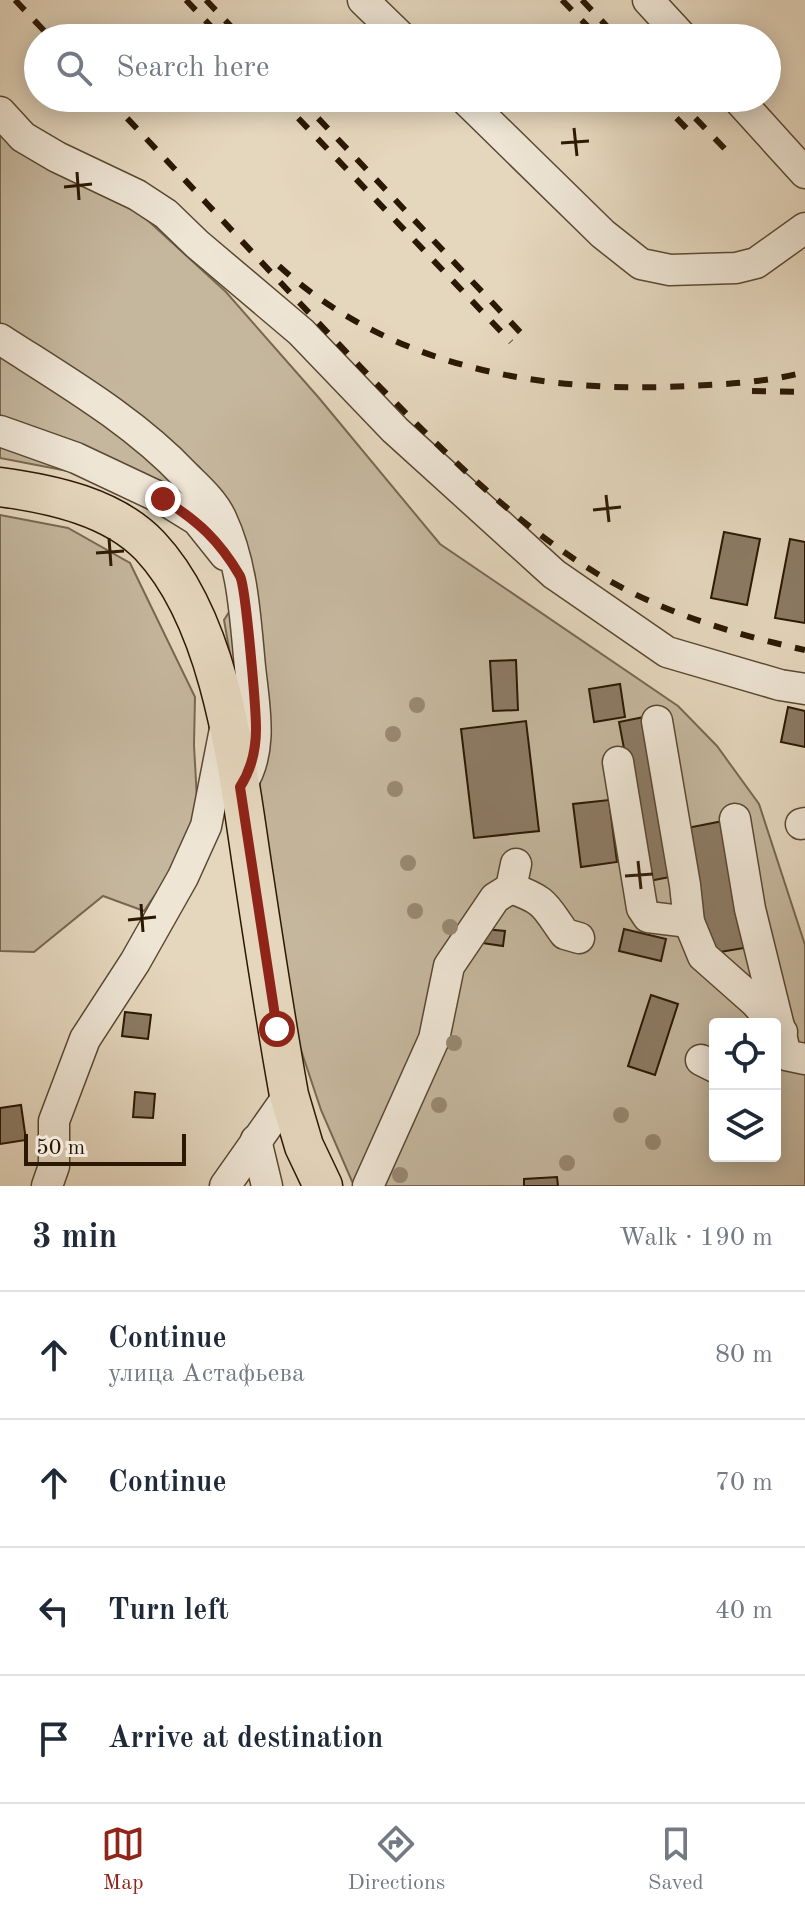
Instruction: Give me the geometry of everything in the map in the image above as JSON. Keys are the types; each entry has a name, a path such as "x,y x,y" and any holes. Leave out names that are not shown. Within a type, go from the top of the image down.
{"main road":[{"path":"0,487 69,501 113,518 149,545 183,588 204,639 227,719 289,1095 304,1146 323,1186"}],"street":[{"path":"363,0 388,24"},
{"path":"648,0 670,24"},
{"path":"0,112 23,137 137,195 166,214 301,332 395,430 554,574 667,652 780,685 805,689"},
{"path":"478,112 603,234 641,264 670,270 736,268 756,263 805,228"},
{"path":"750,112 805,173"},
{"path":"0,339 91,397 160,448 221,518 242,580 256,730 250,772 240,787"},
{"path":"0,431 76,458 197,520 242,580"},
{"path":"55,1179 54,1121 85,1039 149,937 183,877 206,826 227,719"},
{"path":"657,721 689,922 703,956 755,1002 787,1051"},
{"path":"618,762 642,908 648,917 689,922"},
{"path":"735,819 750,909 787,1051"},
{"path":"368,1186 434,1039 449,966 513,876 547,906 565,934 579,938"},
{"path":"225,1186 289,1095"},
{"path":"256,1140 267,1186"}],"shaded area":[{"path":"0,123 119,194 226,292 440,544 678,706 717,746 759,804 805,945 805,1186 354,1186 321,1110 297,1038 224,620 250,579 207,511 104,478 0,458"},
{"path":"0,515 68,528 130,563 195,697 197,800 187,848 144,911 103,896 34,952 0,951"}],"building":[{"path":"724,532 760,539 747,605 711,598"},
{"path":"790,539 805,542 805,623 775,618"},
{"path":"516,660 518,710 493,711 490,661"},
{"path":"620,684 625,717 594,722 589,689"},
{"path":"788,707 805,711 805,747 781,742"},
{"path":"644,717 675,876 649,881 619,722"},
{"path":"526,721 539,831 474,838 461,729"},
{"path":"609,800 617,862 581,867 573,804"},
{"path":"723,821 744,948 708,954 687,828"},
{"path":"484,929 505,931 503,946 482,943"},
{"path":"624,929 666,939 661,961 619,951"},
{"path":"651,995 678,1004 655,1075 628,1066"},
{"path":"125,1012 151,1015 148,1039 122,1036"},
{"path":"135,1092 155,1094 153,1118 133,1117"},
{"path":"21,1105 26,1140 0,1144 0,1108"},
{"path":"557,1177 558,1186 524,1186 524,1179"}],"railway":[{"path":"15,0 38,24"},
{"path":"186,0 209,24"},
{"path":"206,0 229,24"},
{"path":"562,0 585,24"},
{"path":"582,0 605,24"},
{"path":"121,112 377,384 454,461 536,532 620,587 671,610 724,629 805,650"},
{"path":"292,112 511,342"},
{"path":"312,112 521,333"},
{"path":"671,112 692,134"},
{"path":"689,112 725,149"},
{"path":"279,266 323,301 370,329 420,351 472,367 525,378 580,385 690,386 776,378 805,372"},
{"path":"752,391 805,392"}],"route":[{"path":"163,499 197,520 242,580 256,730 250,772 240,787 277,1029"}]}
